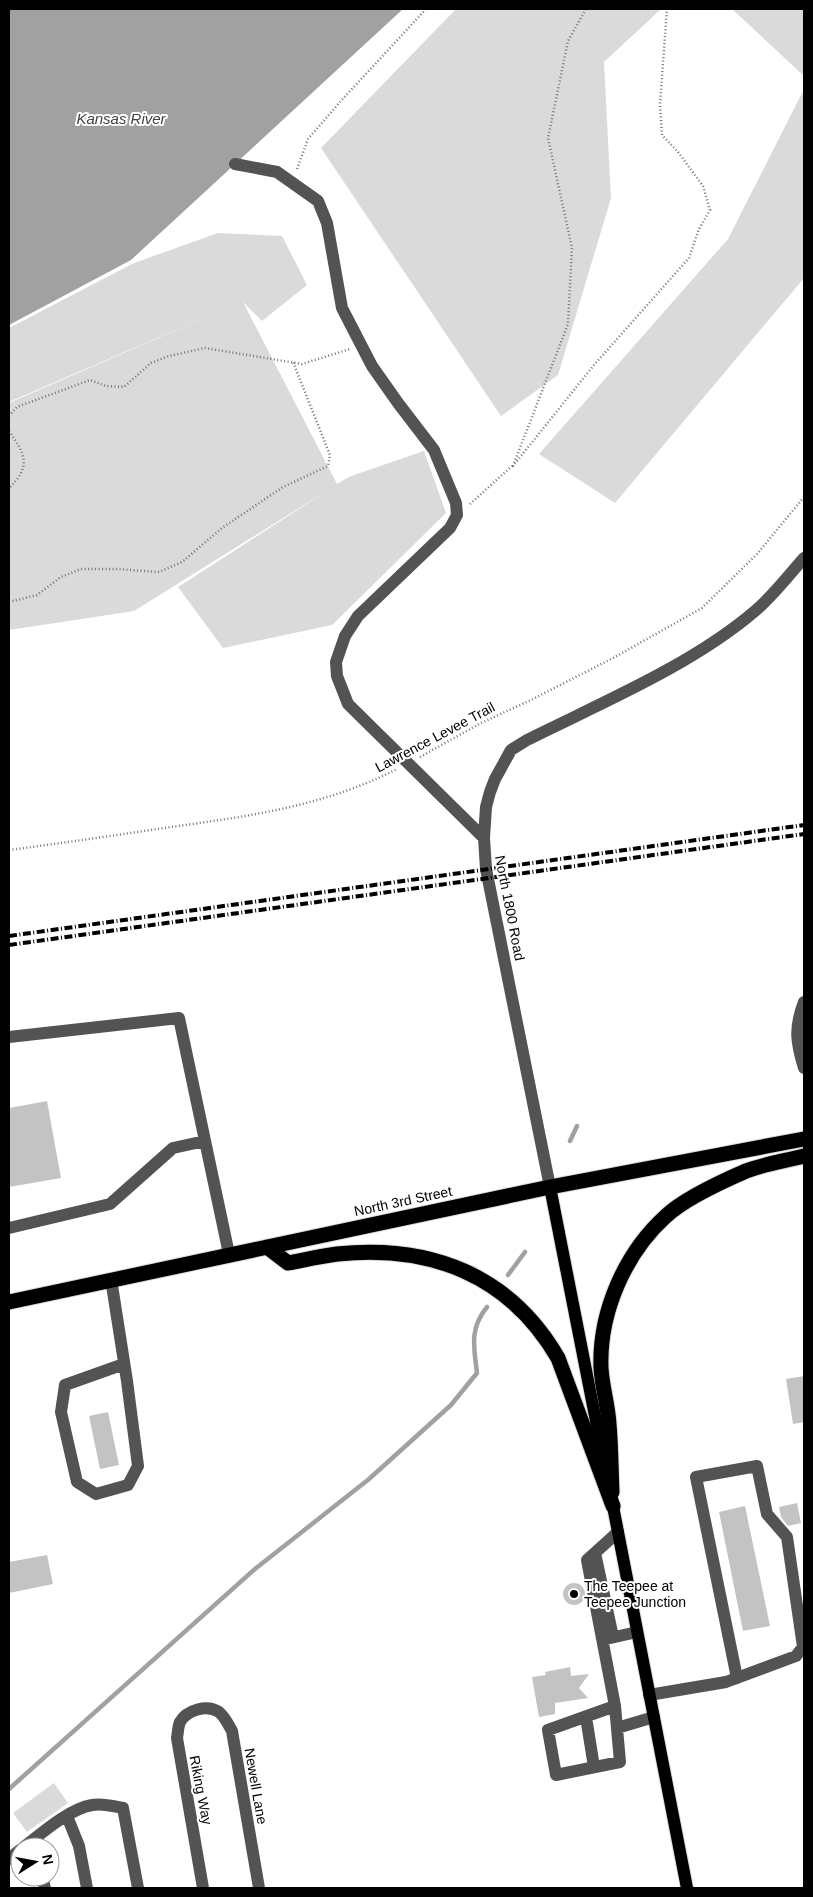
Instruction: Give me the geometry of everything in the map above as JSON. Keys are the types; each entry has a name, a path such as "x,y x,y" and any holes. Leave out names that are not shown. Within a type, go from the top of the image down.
{"highway":[{"name":"North 3rd Street","path":"9,1302 550,1187 804,1139"},
{"path":"613,1506 609,1423 601,1360 602,1335 610,1303 622,1276 642,1242 667,1215 696,1196 747,1171 804,1156"},
{"path":"267,1247 288,1263 336,1254 380,1252 414,1256 456,1267 500,1290 530,1318 545,1336 558,1358 613,1506"}],"main road":[{"path":"550,1187 686,1888"}],"street":[{"path":"235,164 277,172 318,202 326,223 342,308 372,366 398,404 434,450 456,503 458,516 450,528 358,616 345,636 336,662 337,676 348,704 484,838"},
{"name":"North 1800 Road","path":"550,1187 488,878 484,838 486,807 494,779 511,750 527,740 639,684 710,644 756,610 804,558"},
{"path":"804,1002 799,1016 796,1040 804,1068"},
{"path":"9,1037 179,1018 229,1254"},
{"path":"9,1228 110,1204 173,1148 205,1141"},
{"path":"110,1279 124,1364 138,1466 128,1485 96,1494 77,1482 61,1412 65,1385 124,1364"},
{"path":"649,1696 726,1682 737,1678 796,1656 803,1647 787,1537 766,1514 757,1466 696,1477 737,1678"},
{"path":"615,1706 548,1730 556,1776 620,1762 615,1706 608,1638 588,1560 618,1532"},
{"path":"608,1638 637,1632"},
{"name":"Riking Way","path":"200,1709 189,1712 180,1722 177,1738 203,1888"},
{"name":"Newell Lane","path":"200,1709 211,1709 219,1712 226,1720 232,1732 259,1888"},
{"path":"586,1717 594,1767"},
{"path":"617,1728 654,1717"},
{"path":"40,1837 67,1816 91,1805 108,1805 123,1808 138,1888"},
{"path":"67,1816 79,1846 87,1888"}],"path":[{"path":"292,182 308,139 426,9"},
{"path":"513,466 568,324 572,248 548,138 568,41 586,9"},
{"path":"458,516 513,466 594,365 689,258 699,229 710,210 703,186 662,134 660,104 667,9"},
{"path":"9,416 17,408 90,380 106,386 124,387 151,363 169,356 205,348 302,364 361,346"},
{"path":"9,602 37,595 61,577 81,570 118,569 159,572 182,562 222,528 283,488 328,466 330,455 293,362"},
{"path":"9,431 20,446 24,459 22,473 9,488"},
{"name":"Lawrence Levee Trail","path":"9,850 267,812 312,802 368,784 481,722 531,700 615,658 702,608 757,554 804,496"}],"shaded area":[{"path":"456,9 661,9 604,62 611,198 558,375 501,416 321,148"},
{"path":"732,9 804,9 804,76"},
{"path":"804,89 804,278 615,503 539,454 728,239"},
{"path":"218,233 282,236 307,285 262,321 243,302 337,484 351,476 424,451 446,513 332,625 223,648 178,587 330,489 134,611 9,630 9,403 243,301 9,402 9,328 134,263"},
{"path":"54,1783 68,1803 27,1832 13,1813"}],"water":[{"name":"Kansas River","path":"9,9 403,9 131,260 9,325"}],"building":[{"path":"47,1101 61,1178 9,1187 9,1108"},
{"path":"804,1376 804,1422 793,1424 786,1379"},
{"path":"108,1412 119,1465 100,1469 89,1416"},
{"path":"797,1503 801,1523 788,1526 781,1517 779,1507"},
{"path":"745,1506 770,1626 743,1631 719,1512"},
{"path":"47,1555 53,1584 9,1593 9,1562"},
{"name":"The Teepee at Teepee Junction","path":"574,1583 582,1586 585,1594 582,1602 574,1605 566,1602 563,1594 566,1586"},
{"path":"570,1667 571,1676 589,1674 579,1688 588,1698 555,1703 555,1714 539,1717 532,1677 546,1675 545,1672"}],"waterway":[{"path":"570,1141 577,1126"},
{"path":"508,1275 525,1252"},
{"path":"9,1789 255,1569 369,1479 451,1405 477,1373 474,1346 475,1331 477,1323 487,1307"}],"railway":[{"path":"9,936 804,825"},
{"path":"9,945 804,834"}],"place":[{"name":"The Teepee at Teepee Junction","path":"574,1594"}]}
